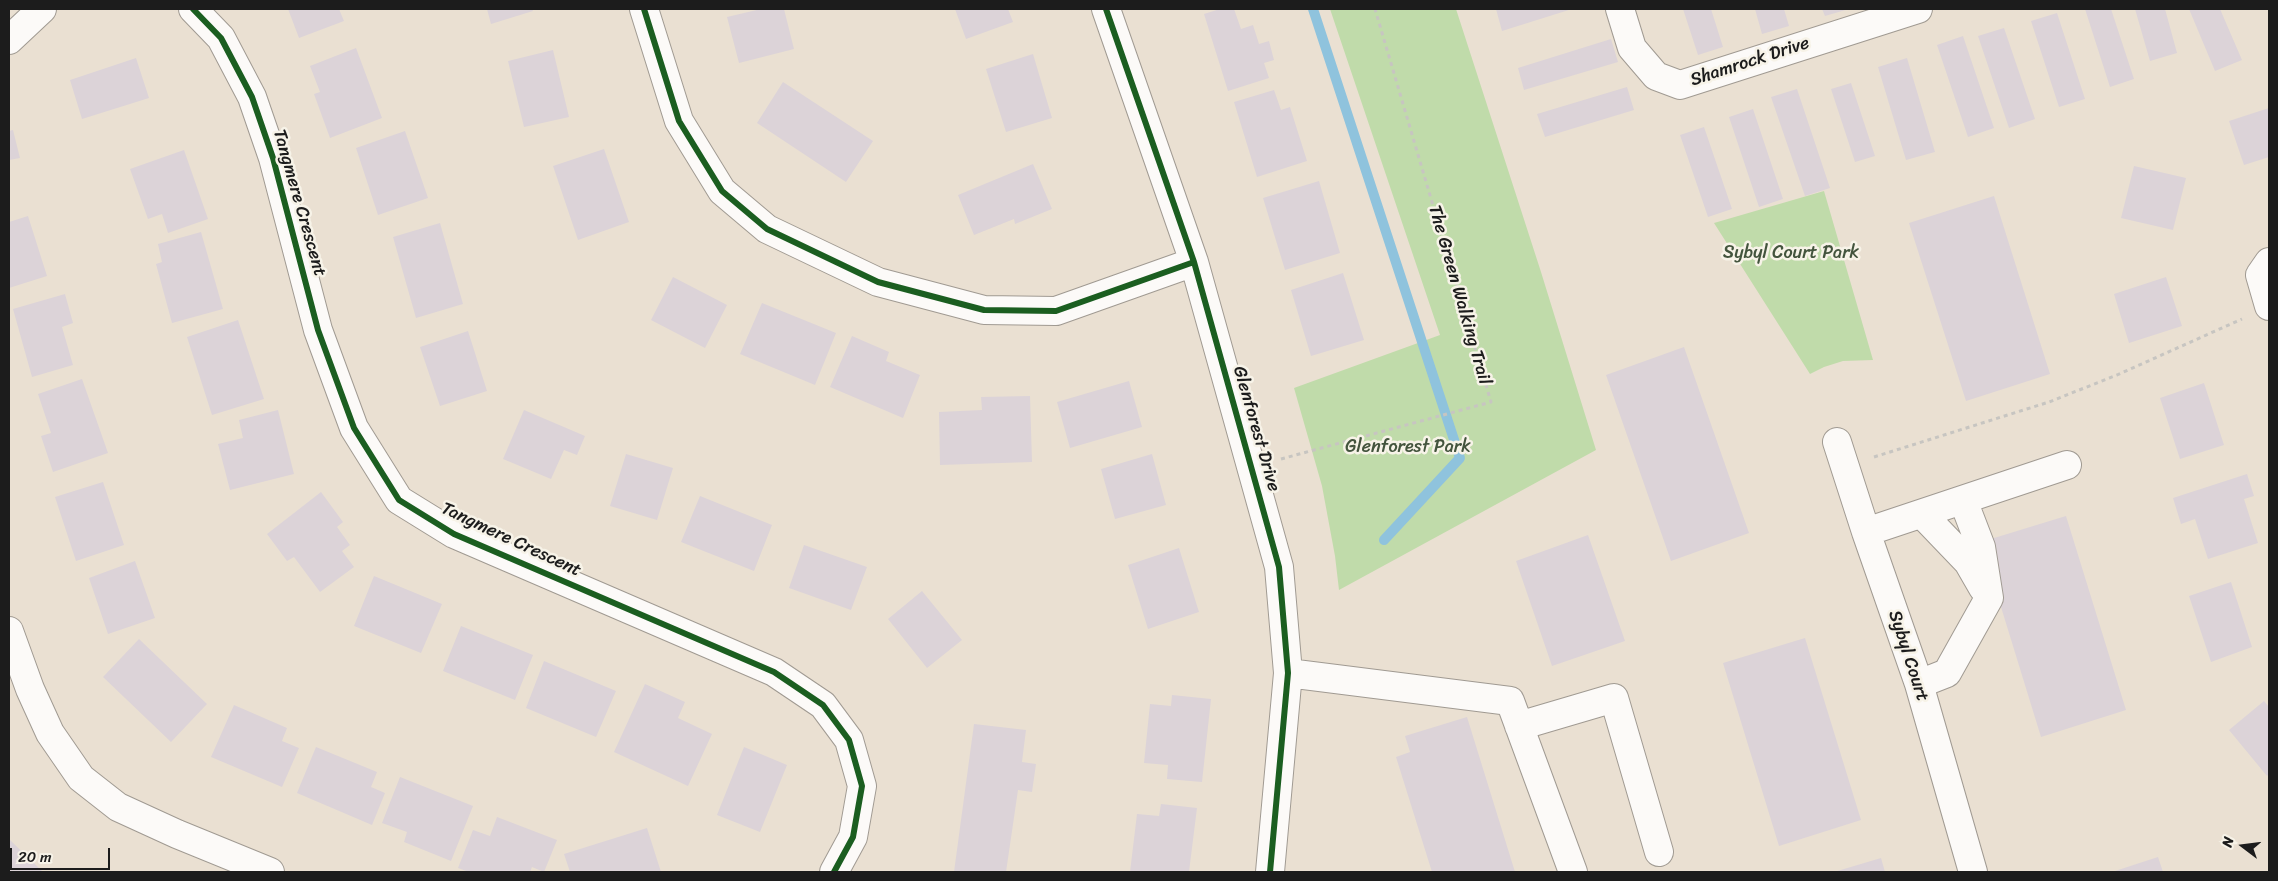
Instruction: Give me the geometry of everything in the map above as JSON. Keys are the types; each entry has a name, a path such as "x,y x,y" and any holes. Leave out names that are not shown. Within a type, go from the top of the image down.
{"street":[{"path":"9,40 42,9"},
{"name":"Tangmere Crescent","path":"193,9 221,38 252,97 273,158 318,330 354,428 399,500 454,534 774,672 823,705 849,740 862,786 853,837 834,872"},
{"path":"644,9 679,121 722,191 767,229 878,282 984,310 1056,311 1194,262"},
{"name":"Glenforest Drive","path":"1106,9 1194,262 1279,567 1288,673 1270,872"},
{"name":"Shamrock Drive","path":"1620,9 1632,48 1656,76 1680,84 1918,9"},
{"path":"2269,262 2260,275 2269,306"},
{"name":"Sybyl Court","path":"1841,454 1919,684 1973,872"},
{"path":"1866,532 2067,465"},
{"path":"1919,684 1947,673 1989,598 1980,547 1964,500"},
{"path":"1922,514 1968,562 1989,598"},
{"path":"9,631 30,689 50,733 81,778 118,807 177,834 270,872"},
{"path":"1288,673 1510,702 1573,872"},
{"path":"1519,726 1614,698 1659,852"}],"path":[{"path":"1841,454 2049,402 2117,375 2269,306"}],"green space":[{"name":"Glenforest Park","path":"1330,9 1456,9 1596,450 1339,590 1335,556 1322,486 1294,388 1440,335"},
{"name":"Sybyl Court Park","path":"1824,191 1873,360 1843,361 1810,374 1714,223"}],"building":[{"path":"288,9 339,9 344,21 299,38"},
{"path":"487,9 532,9 533,11 491,24"},
{"path":"761,9 784,9 794,49 739,63 727,17"},
{"path":"955,9 1008,9 1013,22 966,39"},
{"path":"1220,9 1234,9 1241,29 1253,25 1259,44 1269,41 1274,60 1264,63 1269,78 1228,91 1204,14"},
{"path":"1496,9 1572,9 1502,31"},
{"path":"1683,9 1711,9 1723,47 1698,55"},
{"path":"1755,9 1784,9 1789,26 1762,34"},
{"path":"1822,9 1849,9 1825,16"},
{"path":"2085,9 2111,9 2134,79 2110,87"},
{"path":"2135,9 2165,9 2177,53 2150,61"},
{"path":"2189,9 2220,9 2242,60 2215,71"},
{"path":"2057,13 2085,99 2059,107 2031,21"},
{"path":"2004,28 2035,119 2009,128 1978,36"},
{"path":"1963,36 1994,128 1968,137 1937,45"},
{"path":"1611,39 1618,62 1524,90 1518,68"},
{"path":"356,48 382,118 330,138 314,94 320,92 310,66"},
{"path":"553,50 569,117 524,127 508,61"},
{"path":"1033,54 1052,118 1006,132 986,69"},
{"path":"136,58 149,98 82,119 70,80"},
{"path":"1907,58 1935,152 1906,160 1878,67"},
{"path":"783,82 873,141 846,182 757,123"},
{"path":"1851,83 1875,156 1855,162 1831,89"},
{"path":"1627,87 1634,110 1545,137 1537,114"},
{"path":"1797,89 1830,188 1805,196 1771,97"},
{"path":"1274,90 1281,110 1290,107 1307,161 1257,177 1234,102"},
{"path":"2269,108 2269,157 2244,165 2229,121"},
{"path":"1753,109 1783,199 1759,207 1729,117"},
{"path":"1704,127 1732,209 1708,217 1680,135"},
{"path":"13,130 20,158 9,160 9,131"},
{"path":"405,131 428,198 378,215 356,148"},
{"path":"604,149 629,222 578,240 553,166"},
{"path":"184,150 208,219 168,233 162,214 148,219 130,169"},
{"path":"1033,164 1052,209 1015,224 1014,219 974,235 958,195"},
{"path":"2134,166 2186,178 2173,230 2121,218"},
{"path":"1319,181 1340,253 1285,270 1263,198"},
{"path":"1994,196 2050,374 1966,401 1909,223"},
{"path":"28,216 47,276 9,288 9,222"},
{"path":"440,223 463,304 416,318 393,237"},
{"path":"201,232 223,309 172,323 156,264 162,262 158,244"},
{"path":"1343,273 1364,340 1311,356 1291,290"},
{"path":"673,277 727,305 705,348 651,320"},
{"path":"2166,277 2182,326 2129,343 2114,294"},
{"path":"65,294 73,323 62,327 73,365 32,377 13,309"},
{"path":"762,303 836,333 815,385 740,354"},
{"path":"238,320 264,399 212,415 187,337"},
{"path":"468,331 487,391 440,406 420,347"},
{"path":"852,336 889,352 886,361 920,375 903,418 830,387"},
{"path":"1684,347 1749,533 1671,561 1606,375"},
{"path":"82,379 108,453 53,472 41,436 51,433 38,394"},
{"path":"1129,381 1142,427 1070,448 1057,402"},
{"path":"2204,383 2224,445 2180,459 2160,398"},
{"path":"1030,396 1032,462 940,465 939,412 982,410 981,397"},
{"path":"278,410 294,474 230,490 218,444 243,438 239,420"},
{"path":"524,410 585,436 577,455 564,450 551,479 503,459"},
{"path":"626,454 673,468 657,520 610,506"},
{"path":"1152,454 1166,505 1115,519 1101,469"},
{"path":"2247,474 2254,496 2244,499 2258,543 2208,559 2195,519 2181,524 2173,498"},
{"path":"103,482 124,545 76,561 55,497"},
{"path":"321,492 343,522 337,527 350,545 342,551 354,567 320,592 294,557 287,561 267,534"},
{"path":"700,496 772,525 754,571 681,542"},
{"path":"2066,516 2126,710 2041,737 1981,542"},
{"path":"1588,535 1625,641 1552,666 1516,561"},
{"path":"804,545 867,567 851,610 789,588"},
{"path":"1179,548 1199,612 1148,629 1128,565"},
{"path":"135,561 155,618 108,634 89,578"},
{"path":"374,576 442,604 421,653 354,626"},
{"path":"2231,582 2252,647 2211,662 2189,596"},
{"path":"922,591 962,640 927,668 888,619"},
{"path":"461,626 533,655 515,700 443,671"},
{"path":"1805,638 1861,820 1779,846 1723,663"},
{"path":"139,639 207,704 171,742 103,677"},
{"path":"544,661 616,691 596,737 526,708"},
{"path":"645,684 685,702 678,718 712,734 688,786 614,752"},
{"path":"1172,695 1211,699 1202,782 1167,779 1168,765 1144,763 1150,704 1171,706"},
{"path":"2264,701 2269,707 2269,774 2267,776 2229,730"},
{"path":"234,705 287,728 282,741 299,748 282,787 211,757"},
{"path":"1467,717 1515,872 1432,872 1396,757 1410,752 1405,736"},
{"path":"974,724 1026,730 1022,762 1036,764 1032,792 1018,790 1006,872 954,872"},
{"path":"316,747 377,772 371,787 385,793 372,825 297,793"},
{"path":"744,747 787,765 760,832 717,815"},
{"path":"400,777 473,806 451,861 404,842 407,832 382,823"},
{"path":"1161,804 1197,808 1189,872 1130,872 1137,814 1159,816"},
{"path":"497,817 557,840 544,872 532,867 530,872 469,872 458,868 473,830 490,836"},
{"path":"647,828 661,872 570,872 564,854"},
{"path":"9,839 43,872 9,872"},
{"path":"2158,857 2163,872 2112,872"},
{"path":"1881,858 1885,872 1834,872"}],"waterway":[{"path":"1313,9 1460,458 1384,540"}],"cycle path":[{"path":"193,9 221,38 252,97 273,158 318,330 354,428 399,500 454,534 774,672 823,705 849,740 862,786 853,837 834,872"},
{"path":"644,9 679,121 722,191 767,229 878,282 984,310 1056,311 1194,262"},
{"path":"1106,9 1194,262 1279,567 1288,673 1270,872"}]}
